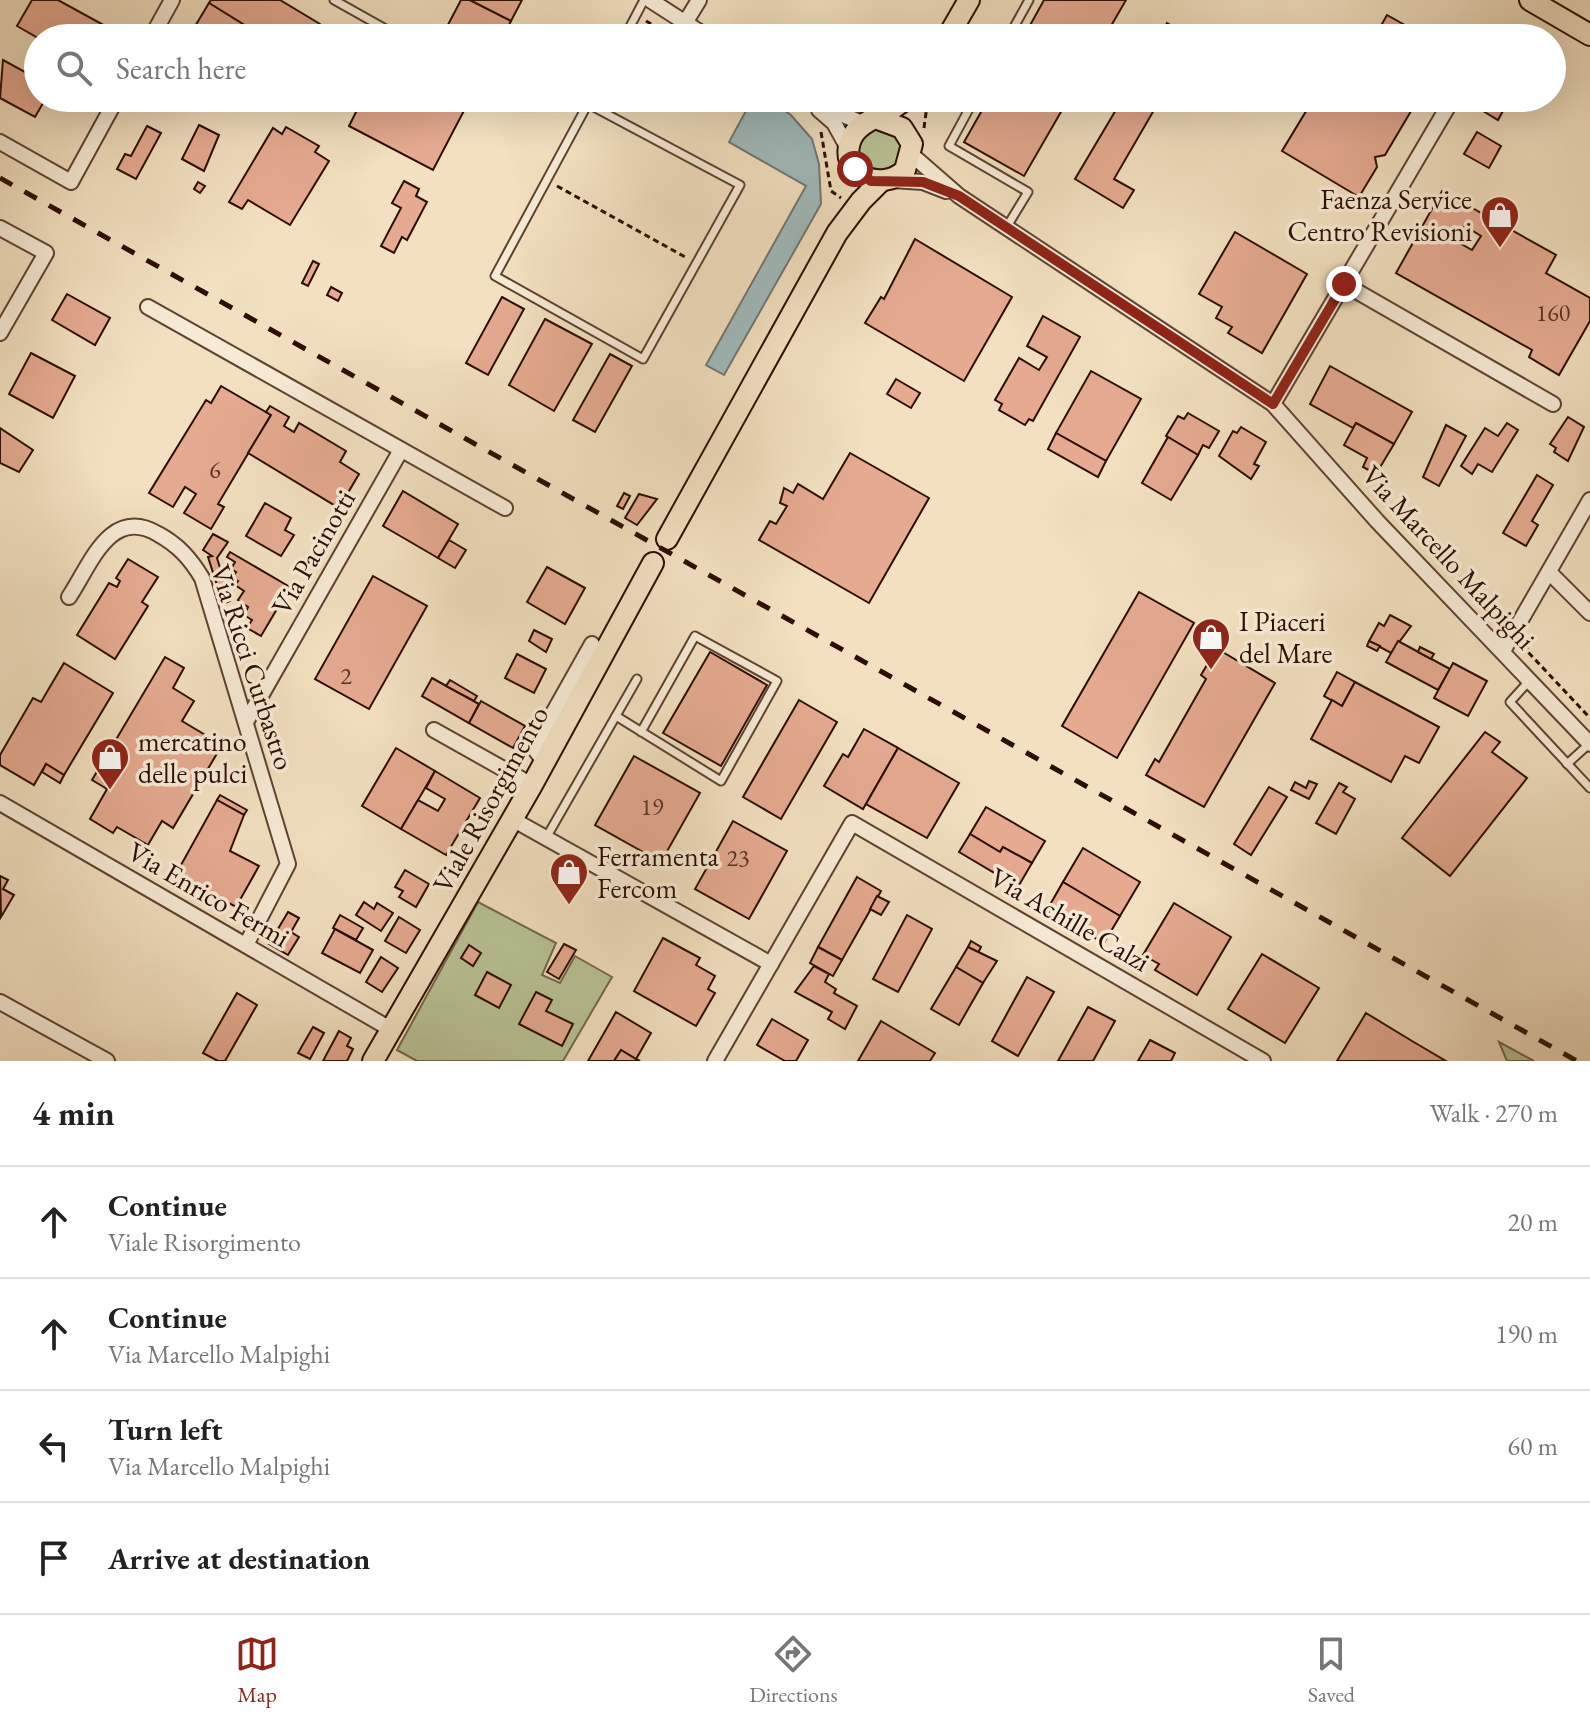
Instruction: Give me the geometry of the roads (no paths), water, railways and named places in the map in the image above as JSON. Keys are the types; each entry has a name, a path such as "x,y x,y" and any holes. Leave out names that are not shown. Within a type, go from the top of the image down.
{"main road":[{"path":"955,24 969,0"},
{"path":"1530,0 1590,35"},
{"path":"837,233 849,202 856,131 886,112"},
{"path":"667,539 837,233 861,201 905,170 915,141 916,112"},
{"path":"871,122 895,123 915,141"},
{"path":"852,160 871,181 886,181"},
{"name":"Viale Risorgimento","path":"373,1061 532,785 653,563"}],"street":[{"path":"159,24 172,0"},
{"path":"650,0 685,23 699,0"},
{"path":"0,142 71,182 109,112"},
{"path":"821,112 834,123 852,160"},
{"path":"842,112 871,122"},
{"path":"1273,404 1445,112"},
{"name":"Via Marcello Malpighi","path":"915,141 959,196"},
{"name":"Via Marcello Malpighi","path":"886,181 923,182 959,196 1273,404 1377,521 1590,744"},
{"path":"0,228 46,253 0,333"},
{"path":"1344,284 1553,404"},
{"path":"148,307 505,508"},
{"name":"Via Pacinotti","path":"246,722 401,450"},
{"path":"1503,651 1590,500"},
{"name":"Via Ricci Curbastro","path":"69,597 107,537 121,527 139,525 171,542 184,552 202,578 288,864 246,945"},
{"path":"1549,572 1590,613"},
{"path":"544,761 536,751 538,740 592,644"},
{"path":"434,730 532,785"},
{"name":"Via Enrico Fermi","path":"0,803 392,1030"},
{"path":"512,819 771,964 715,1061"},
{"name":"Via Achille Calzi","path":"771,964 852,823 1263,1061"},
{"path":"0,1002 107,1061"}],"lane":[{"path":"334,0 377,24"},
{"path":"631,24 644,0"},
{"path":"1016,24 1029,0"},
{"path":"584,112 495,276 643,359 740,185 610,112"},
{"path":"967,112 949,146 1028,192 1006,228"},
{"path":"616,716 641,732 721,781 777,681 695,636 641,732"},
{"path":"546,838 637,679"},
{"path":"1530,680 1510,702 1590,788"},
{"path":"1567,764 1590,744"}],"water":[{"path":"745,112 786,112 791,115 812,139 819,164 821,204 724,375 706,365 806,186 729,142"}],"railway":[{"path":"0,178 1577,1061"}],"place":[{"name":"Faenza Service Centro Revisioni","path":"1500,249"},
{"name":"I Piaceri del Mare","path":"1211,671"},
{"name":"mercatino delle pulci","path":"110,791"},
{"name":"Ferramenta Fercom","path":"569,906"}]}
